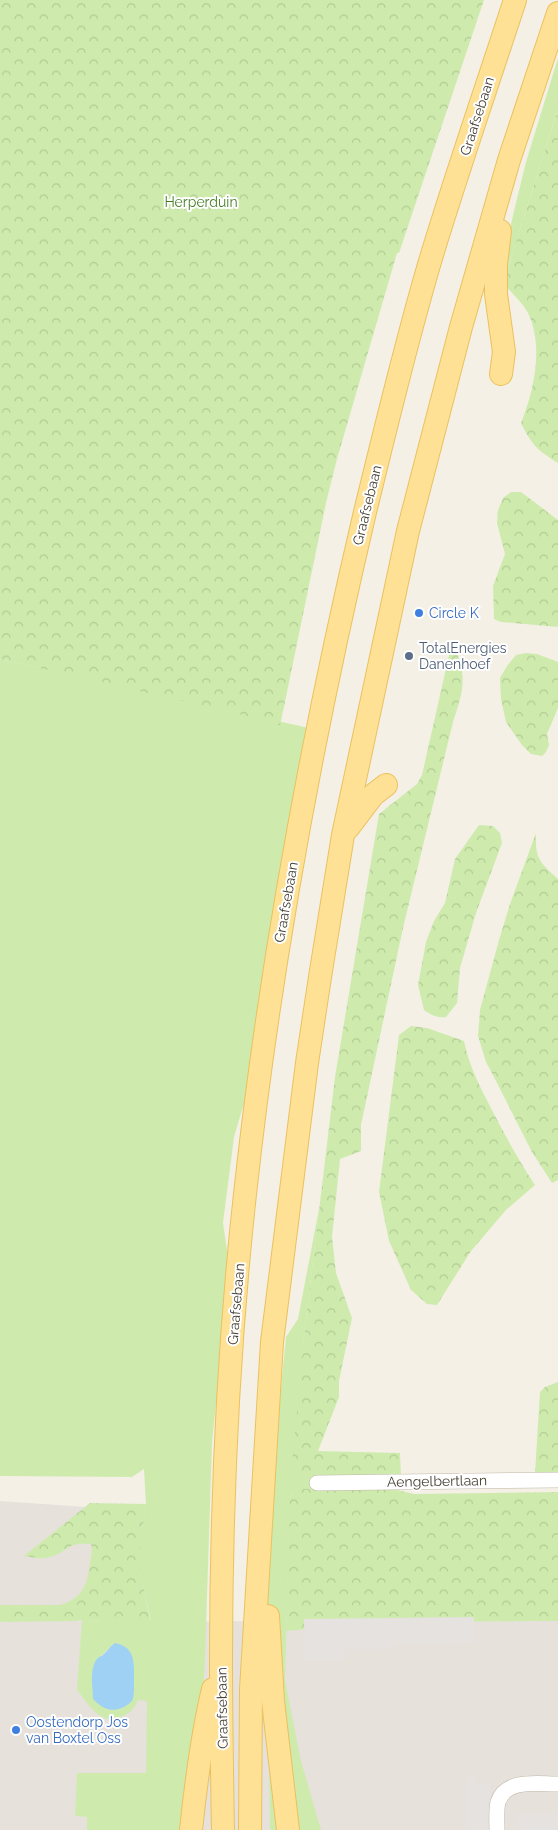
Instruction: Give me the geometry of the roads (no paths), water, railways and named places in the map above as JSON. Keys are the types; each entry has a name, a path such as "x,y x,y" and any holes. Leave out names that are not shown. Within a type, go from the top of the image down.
{"main road":[{"name":"Graafsebaan","path":"223,1830 221,1659 225,1472 231,1366 245,1196 260,1069 282,921 337,632 392,402 431,258 515,0"},
{"name":"Graafsebaan","path":"250,1830 251,1690 273,1333 311,1034 343,834 408,531 461,327 509,160 558,13"},
{"path":"501,374 504,352 496,294 496,264 509,160"},
{"path":"343,834 373,795 386,785"},
{"path":"259,1548 268,1621 273,1700 288,1830"},
{"path":"191,1830 196,1780 206,1718 221,1659"}],"street":[{"name":"Aengelbertlaan","path":"317,1483 558,1480"},
{"path":"497,1830 498,1803 504,1790 518,1784 558,1784"}],"water":[{"path":"115,1643 127,1649 133,1658 134,1694 133,1699 128,1705 111,1710 104,1708 93,1699 92,1673 97,1659"}],"place":[{"name":"Circle K","path":"419,613"},
{"name":"TotalEnergies Danenhoef","path":"409,656"},
{"name":"Oostendorp Jos van Boxtel Oss","path":"16,1730"}],"park label":[{"name":"Herperduin","path":"201,202"}]}
